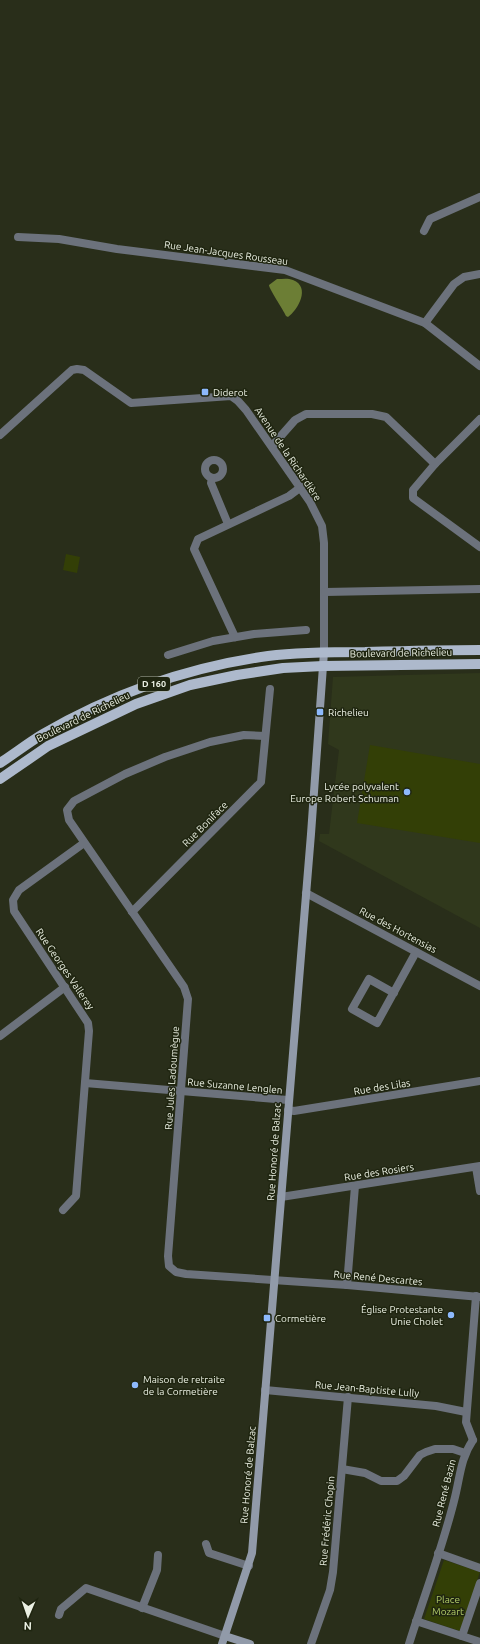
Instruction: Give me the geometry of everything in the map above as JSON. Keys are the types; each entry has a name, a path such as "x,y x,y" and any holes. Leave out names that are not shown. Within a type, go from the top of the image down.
{"main road":[{"name":"Boulevard de Richelieu","path":"0,763 42,734 101,705 136,690 186,673 229,662 269,656 324,652 480,650"},
{"name":"Boulevard de Richelieu","path":"0,779 48,746 136,704 183,687 237,675 283,668 480,664"}],"street":[{"path":"424,230 430,219 480,197"},
{"name":"Rue Jean-Jacques Rousseau","path":"18,237 59,239 125,250 285,270 425,323 480,366"},
{"path":"425,323 454,284 464,277 480,274"},
{"name":"Avenue de la Richardière","path":"0,435 72,370 77,369 84,370 131,403 231,396 238,401 301,487 322,526 324,543 325,592 324,652"},
{"path":"272,446 295,420 306,414 372,414 386,417 435,464"},
{"path":"480,419 435,464 413,490 413,498 480,547"},
{"path":"212,478 211,483 228,524"},
{"path":"235,638 194,549 198,539 289,496 301,487"},
{"path":"325,592 480,589"},
{"path":"168,655 214,641 254,634 306,630"},
{"path":"323,666 324,652"},
{"name":"Rue Honoré de Balzac","path":"224,1640 252,1554 323,666"},
{"name":"Rue Boniface","path":"132,912 261,782 270,689"},
{"name":"Rue Jules Ladoumègue","path":"265,736 244,735 210,742 165,757 124,774 74,801 67,810 69,820 184,987 188,999 182,1092 168,1256 169,1266 176,1272 186,1274 274,1280"},
{"name":"Rue Georges Vallerey","path":"63,1210 76,1196 89,1031 88,1023 14,911 13,900 19,890 84,843"},
{"name":"Rue des Hortensias","path":"306,893 480,986"},
{"path":"394,993 369,979 352,1010 377,1023 394,993 416,952"},
{"path":"0,1036 65,987"},
{"name":"Rue des Lilas","path":"288,1110 294,1111 480,1081"},
{"name":"Rue Suzanne Lenglen","path":"84,1084 288,1100"},
{"path":"478,1166 480,1191"},
{"name":"Rue des Rosiers","path":"281,1197 478,1166"},
{"path":"346,1285 355,1186"},
{"name":"Rue René Descartes","path":"274,1280 478,1297"},
{"name":"Rue René Bazin","path":"409,1644 454,1501 461,1464 465,1453 476,1440 466,1422 466,1412 476,1332 478,1297"},
{"name":"Rue Jean-Baptiste Lully","path":"265,1390 436,1406 466,1412"},
{"name":"Rue Frédéric Chopin","path":"311,1644 330,1590 333,1572 348,1397"},
{"path":"342,1469 365,1473 381,1481 398,1481 404,1476 420,1455 426,1452 435,1449 447,1449 465,1453"},
{"path":"206,1544 209,1553 249,1566"},
{"path":"438,1554 480,1568"},
{"path":"142,1608 157,1570 158,1555"},
{"path":"462,1636 480,1583"},
{"path":"59,1615 61,1609 86,1588 224,1640 250,1644"},
{"path":"416,1621 480,1642"}],"shaded area":[{"path":"277,279 293,280 298,283 301,288 302,293 299,304 288,317 286,316 269,285"},
{"name":"Lycée polyvalent Europe Robert Schuman","path":"480,673 480,928 319,841 320,834 329,834 339,750 328,744 333,677"}],"green space":[{"path":"66,554 80,557 77,573 63,570"},
{"path":"370,745 480,764 480,843 357,823"},
{"name":"Place Mozart","path":"444,1560 480,1572 460,1631 424,1619"}],"place":[{"name":"Diderot","path":"205,392"},
{"name":"Richelieu","path":"320,712"},
{"name":"Lycée polyvalent Europe Robert Schuman","path":"407,792"},
{"name":"Église Protestante Unie Cholet","path":"451,1315"},
{"name":"Cormetière","path":"267,1318"},
{"name":"Maison de retraite de la Cormetière","path":"135,1385"}]}
